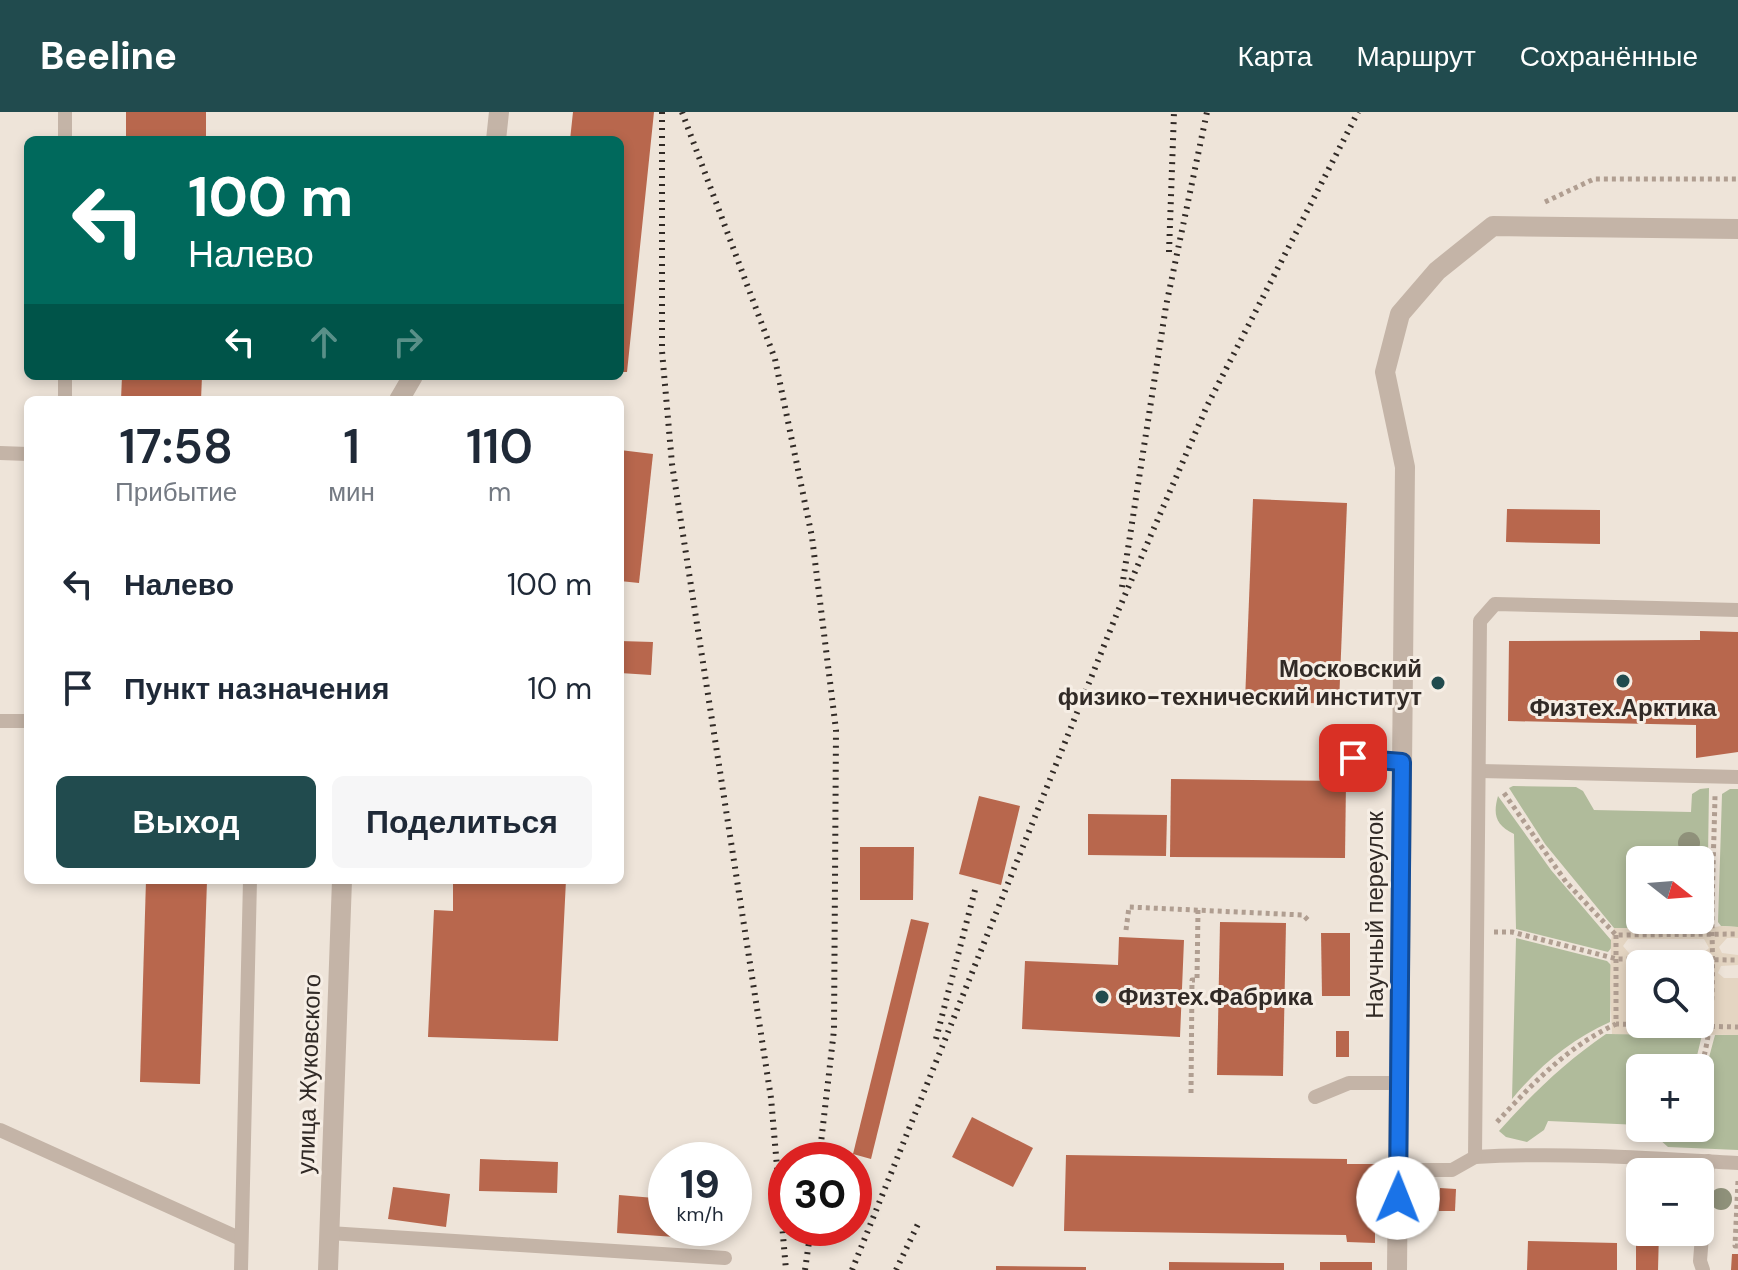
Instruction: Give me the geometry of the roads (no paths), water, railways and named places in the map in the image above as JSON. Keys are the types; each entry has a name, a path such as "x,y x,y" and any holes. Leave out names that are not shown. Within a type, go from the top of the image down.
{"street":[{"path":"496,136 499,112"},
{"name":"Научный переулок","path":"1397,1270 1405,467 1385,372 1400,314 1437,271 1493,226 1738,229"},
{"name":"улица Жуковского","path":"328,1270 342,884"}],"lane":[{"path":"65,112 65,136"},
{"path":"0,453 24,454"},
{"path":"1475,1157 1480,621 1495,604 1738,610"},
{"path":"0,721 24,721"},
{"path":"1353,758 1402,762"},
{"path":"1480,771 1738,777"},
{"path":"241,1270 250,884"},
{"path":"1315,1097 1349,1083 1399,1083"},
{"path":"0,1130 241,1239"},
{"path":"1399,1170 1452,1170 1475,1157 1535,1155 1626,1158"},
{"path":"1714,1161 1738,1163"},
{"path":"329,1233 725,1258"},
{"path":"1701,1246 1703,1270"}],"railway":[{"path":"662,112 662,351 672,464 771,1098 786,1270"},
{"path":"682,112 775,359 812,537 836,730 834,1030 821,1142"},
{"path":"1169,252 1174,112"},
{"path":"1122,587 1166,306 1207,112"},
{"path":"852,1270 1118,611 1207,406 1358,112"},
{"path":"936,1039 975,890"},
{"path":"896,1270 918,1224"},
{"path":"805,1270 808,1246"}],"place":[{"name":"Физтех.Арктика","path":"1623,681"},
{"name":"Московский физико-технический институт","path":"1438,683"},
{"name":"Физтех.Фабрика","path":"1102,997"}]}
